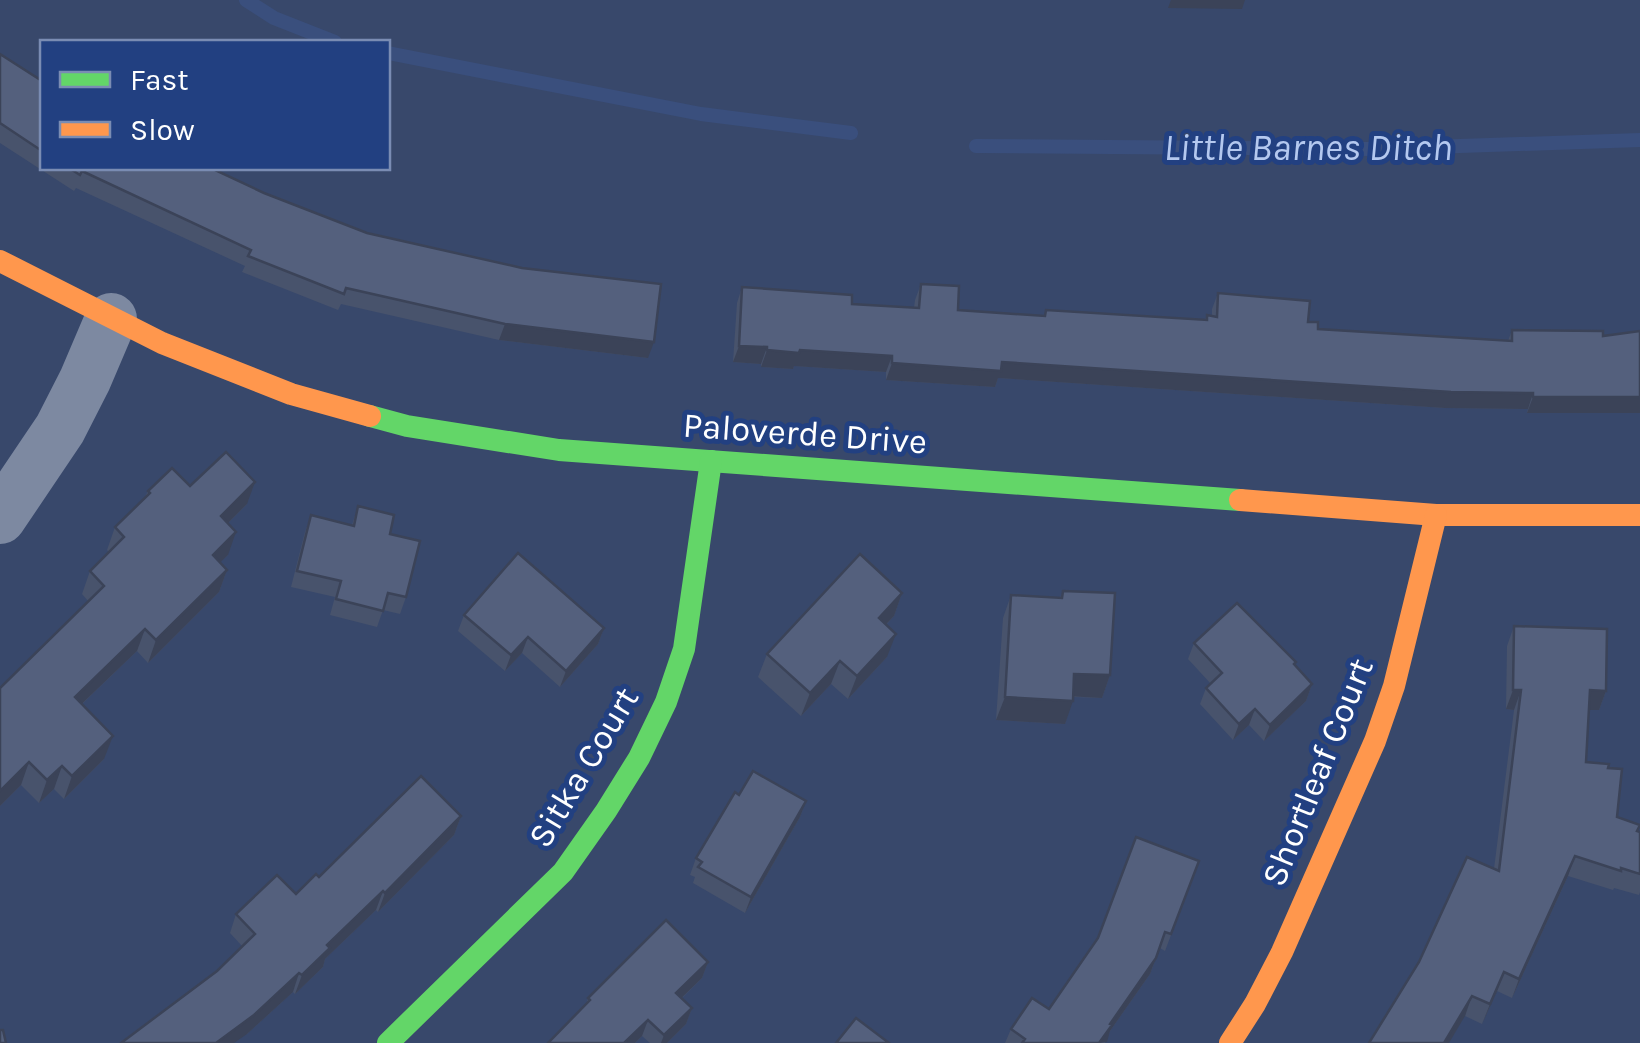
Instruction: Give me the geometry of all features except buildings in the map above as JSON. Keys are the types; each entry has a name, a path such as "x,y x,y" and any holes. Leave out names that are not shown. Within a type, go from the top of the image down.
{"street":[{"name":"Paloverde Drive","path":"0,261 162,343 291,394 407,426 559,450 1436,515 1640,514"},
{"path":"0,518 60,430 111,319"},
{"name":"Sitka Court","path":"388,1043 563,872 639,758 666,702 684,649 711,461"},
{"name":"Shortleaf Court","path":"1230,1043 1282,952 1375,741 1394,686 1436,515"}],"waterway":[{"name":"Little Barnes Ditch","path":"246,0 274,18 330,40"},
{"name":"Little Barnes Ditch","path":"390,53 701,114 851,133"},
{"name":"Little Barnes Ditch","path":"976,146 1372,149 1640,140"}],"traffic: fast":[{"path":"370,416 407,426 559,450 1240,500"},
{"path":"388,1043 563,872 639,758 666,702 684,649 711,461"}],"traffic: slow":[{"path":"0,261 162,343 291,394 370,416"},
{"path":"1240,500 1436,515 1640,515"},
{"path":"1230,1043 1282,952 1375,741 1394,686 1436,515"}]}
